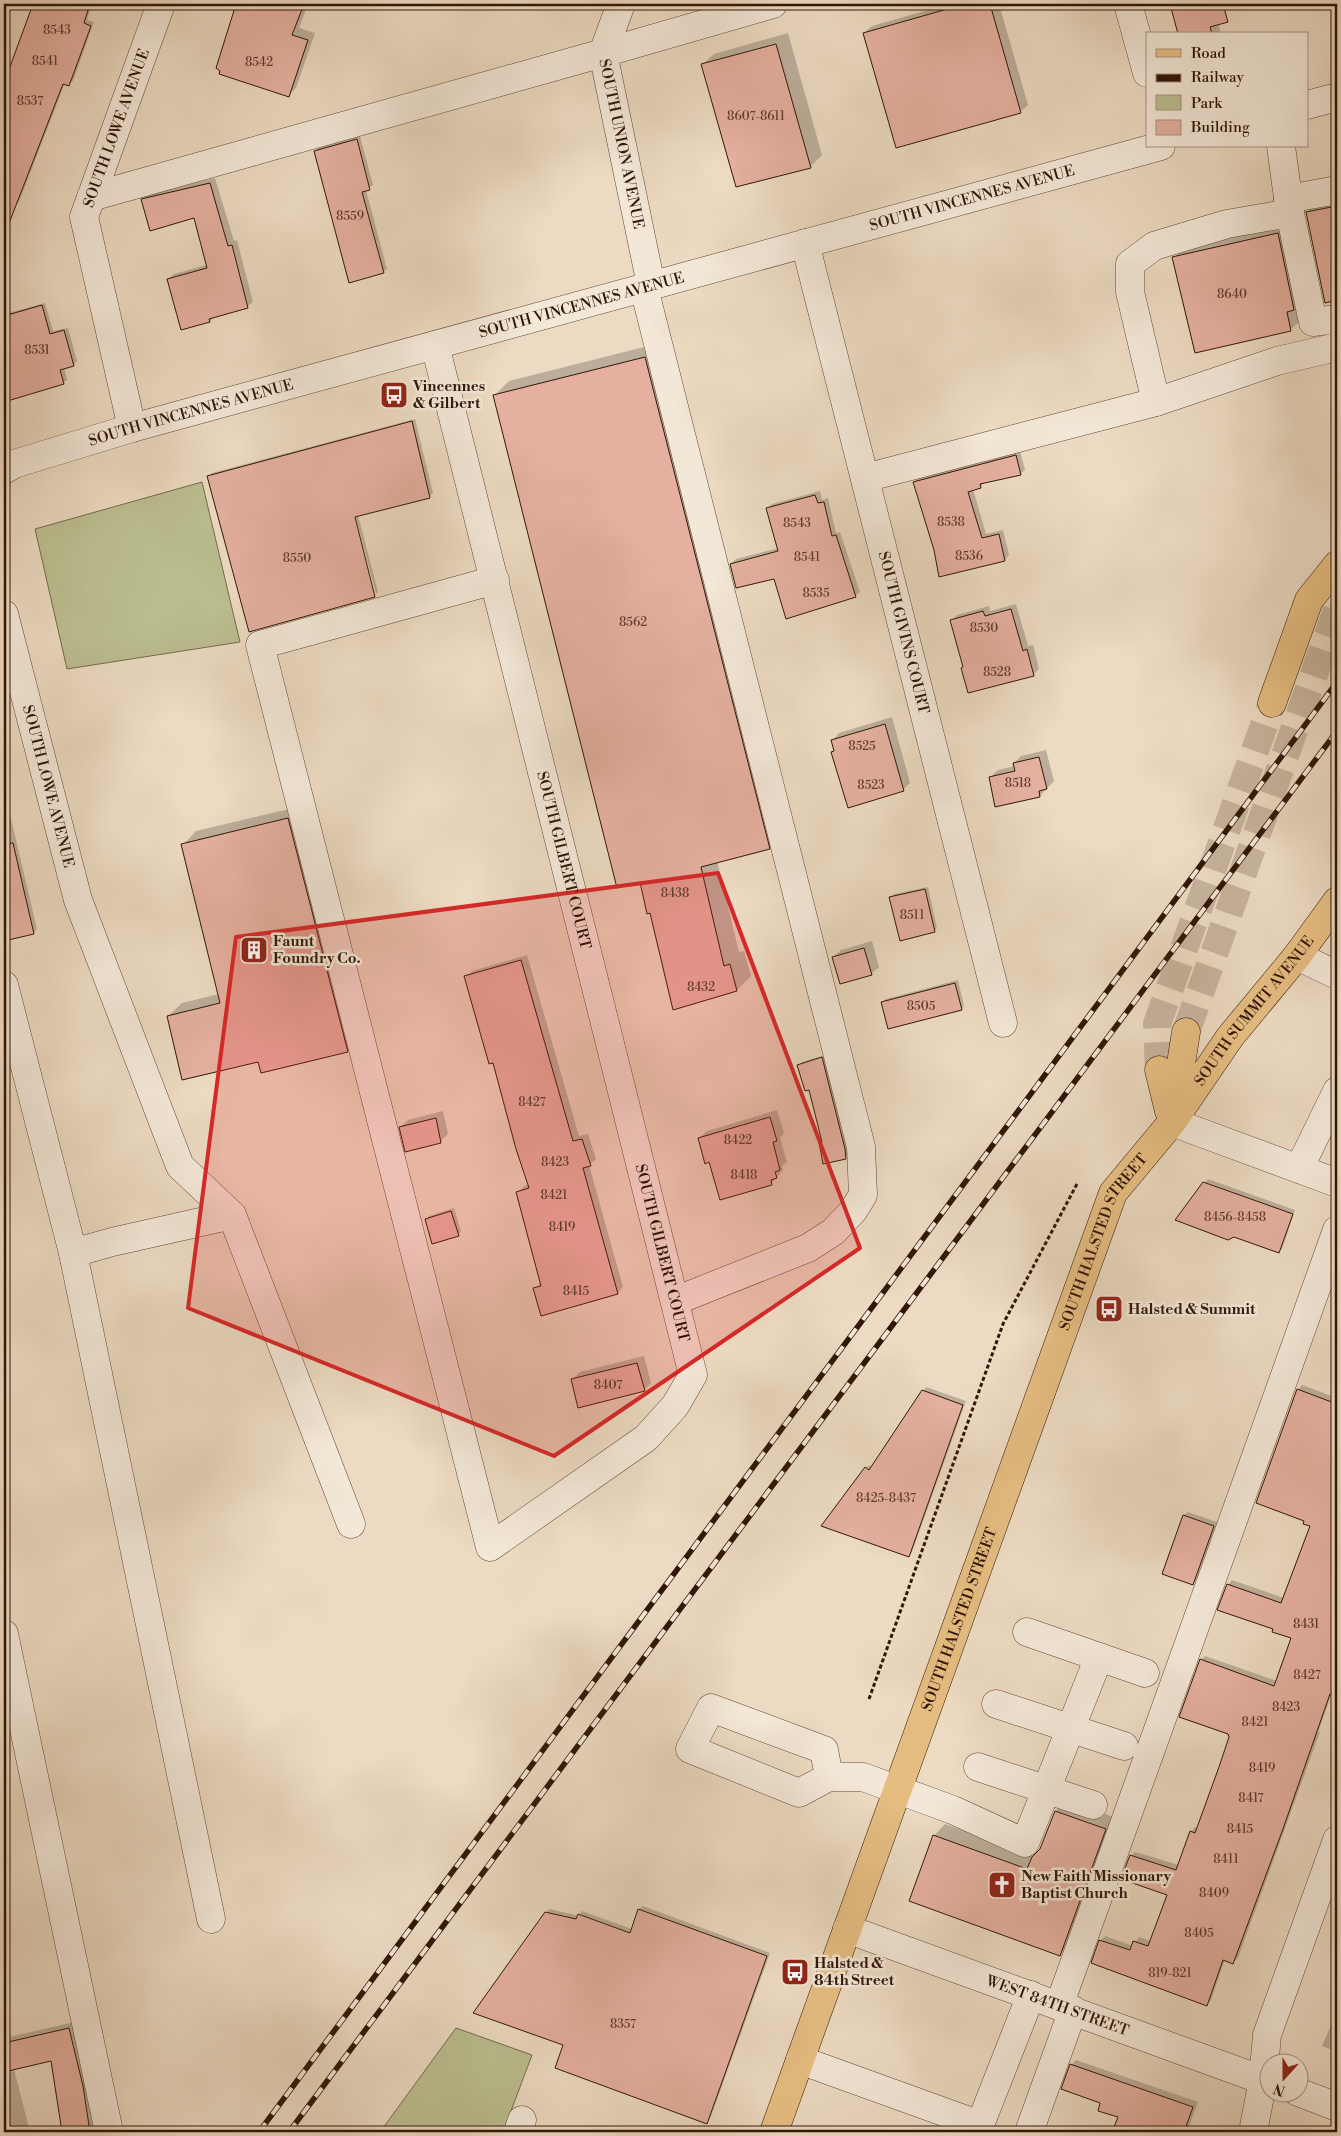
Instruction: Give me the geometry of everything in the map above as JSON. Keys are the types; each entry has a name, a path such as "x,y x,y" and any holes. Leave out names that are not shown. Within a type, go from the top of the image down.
{"main road":[{"path":"1272,703 1309,600 1337,565"},
{"name":"SOUTH SUMMIT AVENUE","path":"1172,1122 1230,1037 1297,956 1337,901"},
{"path":"1172,1122 1186,1032"},
{"path":"1159,1070 1172,1122"},
{"name":"SOUTH HALSTED STREET","path":"774,2132 1113,1193 1172,1122"}],"street":[{"name":"SOUTH LOWE AVENUE","path":"132,428 84,217 161,4"},
{"name":"SOUTH UNION AVENUE","path":"621,4 603,53 648,286 861,1147 864,1175 863,1194 854,1211 833,1232 808,1248 675,1301"},
{"path":"91,196 773,4"},
{"path":"1128,4 1146,69"},
{"path":"1308,105 1337,97"},
{"name":"SOUTH VINCENNES AVENUE","path":"4,470 14,464 132,428 1154,148"},
{"path":"1281,148 1289,206 1313,322 1337,318"},
{"path":"1156,402 1130,292 1130,264 1154,246 1337,190"},
{"name":"SOUTH GIVINS COURT","path":"805,243 1003,1023"},
{"name":"SOUTH GILBERT COURT","path":"435,345 495,580 693,1375 675,1406 646,1438 490,1547 260,645 495,580"},
{"path":"865,478 1156,402 1277,361 1337,347"},
{"name":"SOUTH LOWE AVENUE","path":"4,614 78,900 180,1166 232,1215"},
{"path":"1297,956 1337,975"},
{"path":"4,985 73,1253 211,1919"},
{"path":"1299,1168 1337,1091"},
{"path":"1172,1122 1337,1183"},
{"path":"73,1253 112,1242 232,1215 351,1524"},
{"path":"1028,2132 1066,2008 1337,1230"},
{"path":"1027,1632 1145,1673"},
{"path":"4,1634 109,2132"},
{"path":"829,1777 824,1750 711,1708 690,1749 799,1793 829,1777 863,1777 953,1810 1025,1843 1099,1657"},
{"path":"996,1704 1124,1746"},
{"path":"978,1767 1093,1805"},
{"path":"1267,2054 1267,2035 1337,1840"},
{"name":"WEST 84TH STREET","path":"847,1929 1258,2078"},
{"path":"800,2060 980,2125 1031,1996"},
{"path":"1308,2096 1337,2107"},
{"path":"1254,2132 1261,2104"}],"path":[{"path":"870,1699 1003,1324 1078,1182"}],"highlighted area":[{"path":"718,873 860,1248 554,1456 188,1308 236,937"}],"green space":[{"path":"202,482 240,642 67,669 35,529"},
{"path":"456,2028 532,2055 503,2132 380,2132"}],"building":[{"path":"33,4 90,4 84,23 91,26 69,86 63,84 6,231 4,231 4,83"},
{"path":"236,4 304,4 292,35 308,40 289,97 219,74 220,71 216,68"},
{"path":"965,4 990,4 1021,113 896,148 863,33"},
{"path":"1170,4 1223,4 1228,22 1210,27 1211,32 1177,32"},
{"path":"776,44 811,168 736,187 701,64"},
{"path":"357,139 370,190 362,192 384,273 349,283 314,151"},
{"path":"210,183 228,246 232,245 248,308 209,319 210,322 181,330 167,279 207,268 194,218 150,231 141,199"},
{"path":"1337,206 1337,300 1325,303 1306,212"},
{"path":"1278,233 1294,310 1287,312 1291,331 1195,353 1172,257"},
{"path":"42,305 50,334 64,330 74,366 60,370 64,384 4,402 4,316"},
{"path":"645,357 770,849 701,867 724,966 730,964 737,991 673,1010 650,913 647,914 640,882 617,888 493,395"},
{"path":"412,421 430,498 355,517 375,597 249,632 207,476"},
{"path":"1016,455 1021,475 980,484 981,488 968,492 982,538 999,534 1005,561 939,577 934,550 913,482"},
{"path":"815,495 818,503 824,502 832,536 836,535 856,597 786,619 774,579 736,588 730,564 778,551 766,508"},
{"path":"1011,609 1023,651 1027,649 1034,676 968,693 950,620 983,611 985,616"},
{"path":"885,724 904,791 848,808 831,752 834,751 831,740"},
{"path":"1039,757 1047,789 1039,791 1040,797 995,807 989,777 1015,771 1013,763"},
{"name":"Faunt Foundry Co.","path":"288,818 348,1052 261,1073 258,1062 182,1080 167,1016 220,1003 181,844"},
{"path":"13,843 34,934 4,941 4,844"},
{"path":"925,889 935,932 900,941 889,897"},
{"path":"864,948 872,975 840,984 832,957"},
{"path":"521,960 573,1141 582,1139 591,1166 583,1168 618,1294 541,1316 533,1288 541,1286 516,1192 529,1188 516,1149 493,1063 489,1064 464,976"},
{"path":"955,983 962,1010 888,1029 881,1002"},
{"path":"822,1057 846,1159 823,1164 819,1142 822,1142 809,1090 805,1091 797,1065"},
{"path":"770,1117 777,1141 773,1142 780,1170 775,1172 777,1178 771,1180 772,1185 720,1200 709,1162 705,1164 698,1138"},
{"path":"436,1118 441,1143 405,1152 399,1127"},
{"path":"1203,1182 1293,1214 1279,1253 1234,1237 1228,1240 1175,1220"},
{"path":"451,1211 459,1236 432,1244 425,1219"},
{"path":"637,1363 645,1391 578,1408 571,1379"},
{"path":"1297,1389 1337,1404 1337,1681 1332,1694 1330,1694 1233,1964 1223,1960 1207,2006 1091,1963 1099,1940 1130,1950 1133,1941 1148,1946 1167,1895 1121,1879 1130,1855 1176,1870 1190,1831 1195,1833 1219,1767 1229,1737 1228,1734 1179,1717 1200,1659 1274,1686 1291,1638 1272,1632 1273,1629 1217,1610 1227,1584 1281,1603 1310,1526 1303,1524 1304,1521 1256,1503"},
{"path":"922,1390 963,1405 909,1557 821,1526 865,1467 869,1470"},
{"path":"1183,1515 1214,1526 1193,1585 1162,1574"},
{"name":"New Faith Missionary Baptist Church","path":"1055,1811 1106,1829 1060,1956 909,1901 933,1835 1027,1869 1032,1857 1040,1849"},
{"path":"638,1909 767,1956 707,2124 555,2068 563,2045 473,2013 545,1912 576,1919 578,1914 630,1933"},
{"path":"69,2028 83,2086 90,2132 62,2132 51,2061 4,2072 4,2043"},
{"path":"1070,2064 1193,2107 1184,2132 1112,2132 1118,2117 1098,2111 1100,2103 1061,2089"}],"tunnel":[{"path":"1186,1032 1337,610"},
{"path":"1159,1070 1157,1024 1272,703"}],"railway":[{"path":"259,2132 1337,682"},
{"path":"289,2132 1337,731"}],"place":[{"name":"Vincennes & Gilbert","path":"394,395"},
{"name":"Faunt Foundry Co.","path":"254,950"},
{"name":"Halsted & Summit","path":"1109,1309"},
{"name":"New Faith Missionary Baptist Church","path":"1002,1885"},
{"name":"Halsted & 84th Street","path":"795,1972"}]}
